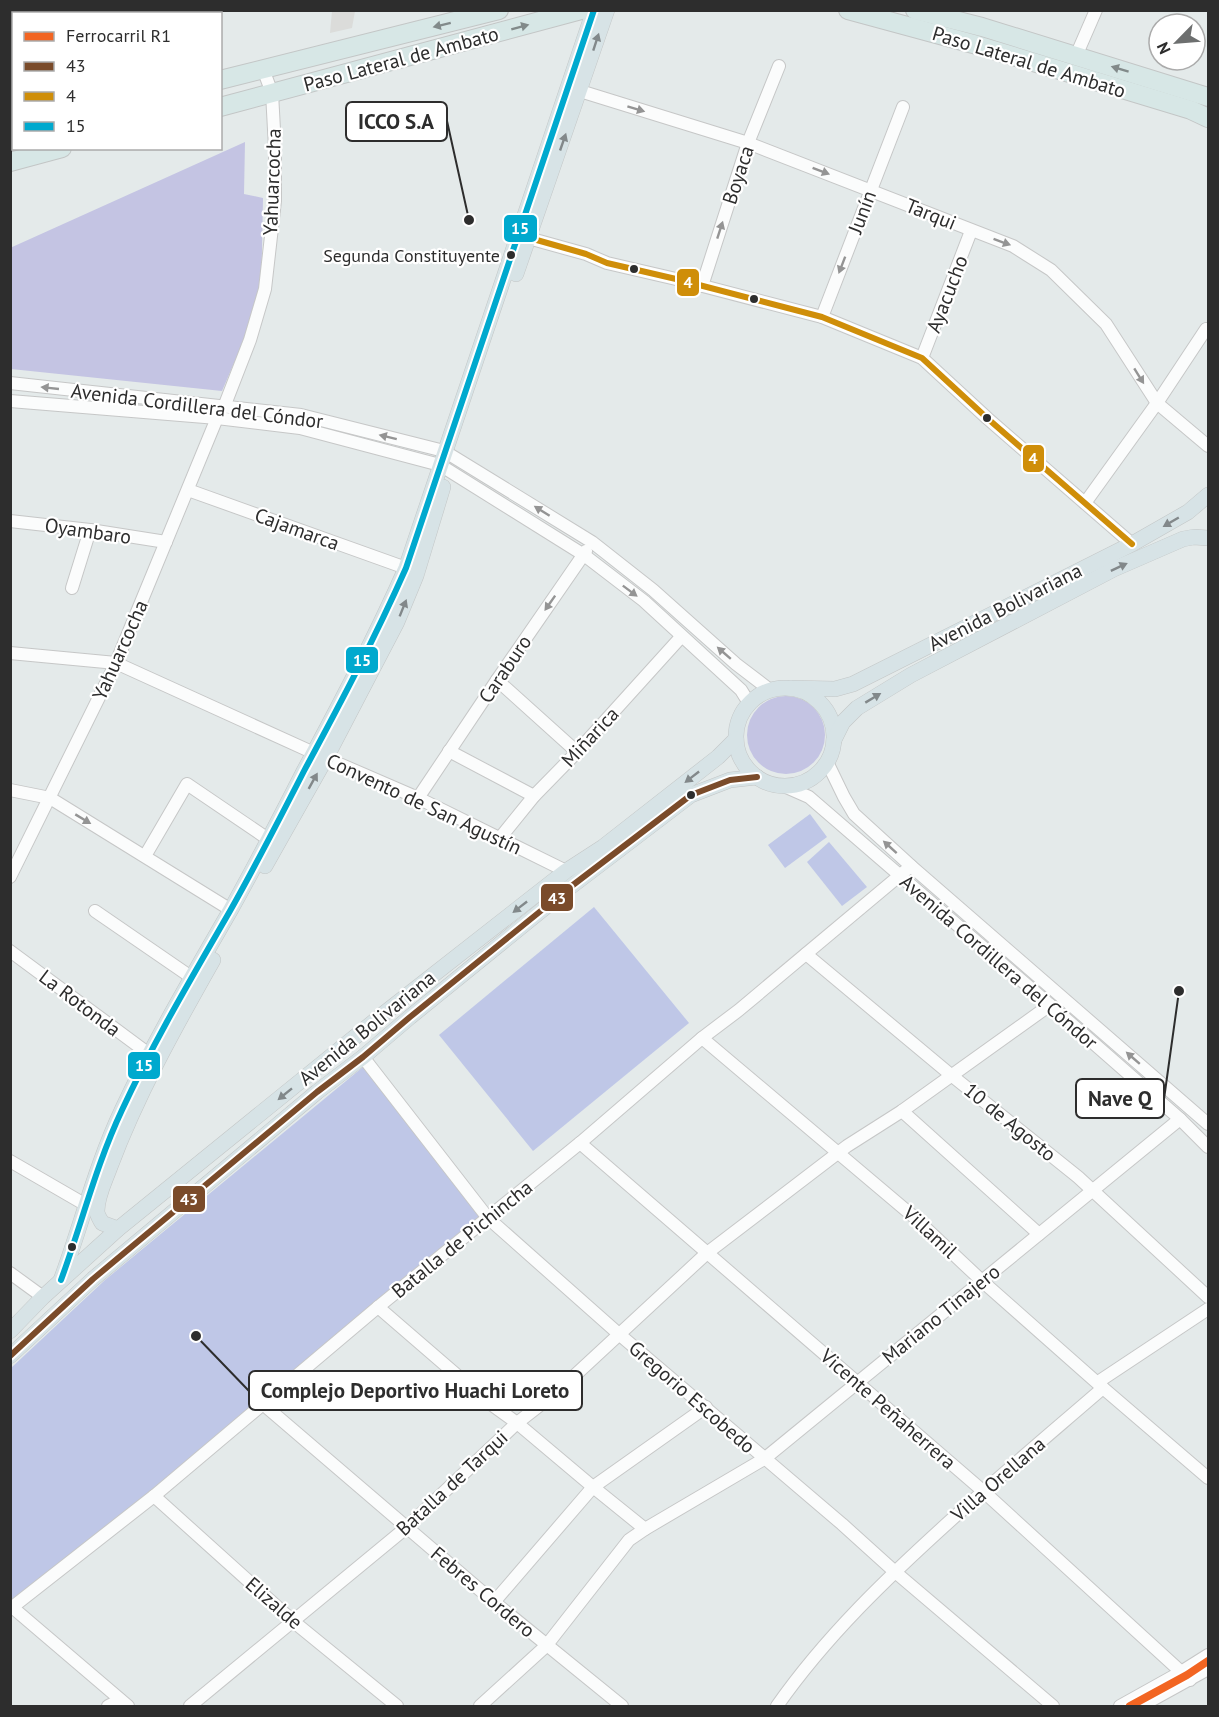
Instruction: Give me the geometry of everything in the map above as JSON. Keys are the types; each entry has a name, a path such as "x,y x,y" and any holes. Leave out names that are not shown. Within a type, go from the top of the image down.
{"highway":[{"name":"Paso Lateral de Ambato","path":"222,79 499,10"},
{"name":"Paso Lateral de Ambato","path":"222,106 581,10"},
{"name":"Paso Lateral de Ambato","path":"848,10 977,45 1191,110 1209,118"},
{"name":"Paso Lateral de Ambato","path":"915,10 982,27 1209,97"},
{"path":"10,162 55,150"}],"main road":[{"path":"524,236 580,91 580,71 594,10"},
{"path":"61,1281 92,1206 101,1158 149,1054 231,910 268,839 320,756 406,568 446,460 580,71 607,10"},
{"path":"92,1206 99,1198 117,1150 164,1050 320,756 397,622 416,576 446,460"},
{"name":"Avenida Bolivariana","path":"10,1331 43,1297 118,1229 391,1008 566,871 603,847 718,757 736,739 739,720 749,703 759,695 780,688 834,689 853,684 1132,544 1188,512 1209,495"},
{"path":"1209,502 1209,511"},
{"name":"Avenida Bolivariana","path":"827,762 843,722 857,708 911,675 1114,569 1183,538 1209,538"},
{"path":"791,688 814,697 823,706 831,723 834,740"},
{"path":"736,739 739,754 746,767 757,777"},
{"path":"783,786 809,780 827,762"},
{"name":"Avenida Bolivariana","path":"10,1356 93,1280 317,1092 569,888 691,795 730,780 757,777 783,786"},
{"path":"92,1206 102,1223 118,1229"}],"street":[{"path":"1076,56 1096,10"},
{"name":"Boyaca","path":"702,286 748,143 779,66"},
{"name":"Yahuarcocha","path":"224,407 250,340 265,289 275,201 275,148 272,93 263,69"},
{"name":"Tarqui","path":"580,91 748,143 1013,246 1051,270 1106,324 1157,404 1209,446"},
{"name":"Junín","path":"822,317 903,107"},
{"name":"Ayacucho","path":"922,358 972,231"},
{"path":"524,236 586,254 607,263 822,317 922,358 987,418 1132,544"},
{"path":"1085,503 1157,404 1206,329"},
{"name":"Avenida Cordillera del Cóndor","path":"10,383 301,415 446,460 516,495 592,542 653,590 736,664 770,690"},
{"name":"Avenida Cordillera del Cóndor","path":"10,401 217,418 300,428 446,460 509,508 584,555 644,601 741,690 749,703"},
{"name":"Yahuarcocha","path":"10,877 117,663 217,418"},
{"name":"Cajamarca","path":"188,490 406,568"},
{"path":"509,508 516,495"},
{"name":"Oyambaro","path":"10,521 166,542"},
{"path":"72,588 90,530"},
{"name":"Caraburo","path":"418,798 592,542"},
{"name":"Miñarica","path":"500,838 534,796 681,637"},
{"name":"Convento de San Agustín","path":"10,653 117,663 418,798 566,871"},
{"path":"497,680 577,752"},
{"path":"449,751 534,796"},
{"name":"Avenida Cordillera del Cóndor","path":"827,762 843,797 854,814 1209,1124"},
{"path":"145,856 187,783 268,839"},
{"name":"Avenida Cordillera del Cóndor","path":"783,786 809,797 1050,1005 1209,1147"},
{"path":"10,790 50,798 231,910"},
{"name":"Batalla de Pichincha","path":"11,1608 154,1496 378,1307 580,1143 702,1038 739,1010 911,866"},
{"path":"96,911 191,977"},
{"name":"La Rotonda","path":"10,951 149,1054"},
{"name":"10 de Agosto","path":"806,954 1092,1191 1209,1297"},
{"path":"839,1152 902,1111 1050,1005"},
{"name":"Villamil","path":"702,1038 914,1216 982,1281 1209,1478"},
{"name":"Gregorio Escobedo","path":"363,1057 488,1218 620,1335 1053,1707"},
{"path":"902,1111 1040,1234"},
{"name":"Mariano Tinajero","path":"480,1707 546,1646 629,1540 645,1528 764,1459 1180,1119"},
{"name":"Vicente Peñaherrera","path":"580,1143 983,1491 1186,1676"},
{"name":"Batalla de Tarqui","path":"190,1707 407,1527 517,1423 558,1391 707,1253 839,1152"},
{"path":"10,1161 92,1206"},
{"path":"10,1274 43,1297"},
{"path":"378,1307 488,1402 645,1528"},
{"name":"Villa Orellana","path":"777,1707 827,1641 894,1571 1100,1385 1209,1309"},
{"name":"Febres Cordero","path":"264,1405 546,1646 621,1707"},
{"path":"494,1602 593,1488 706,1407"},
{"name":"Elizalde","path":"154,1496 294,1622 397,1707"},
{"path":"11,1608 124,1703"},
{"path":"1141,1707 1186,1676 1209,1655"},
{"path":"1120,1707 1186,1676 1209,1669"},
{"path":"108,1707 124,1703"}],"shaded area":[{"path":"332,11 355,11 352,28 330,33"},
{"path":"245,142 244,194 263,198 261,300 222,391 11,369 10,248"},
{"path":"786,696 801,699 814,707 822,720 825,735 822,750 814,763 801,771 786,774 771,771 758,763 750,750 747,735 750,720 758,707 771,699"},
{"path":"810,814 827,837 785,868 768,845"},
{"path":"829,842 867,887 842,906 807,862"},
{"path":"594,907 689,1023 533,1151 439,1035"},
{"path":"369,1062 488,1219 11,1609 11,1368 105,1280"}],"rail line":[{"name":"R1","path":"1130,1706 1208,1661"}],"transit line":[{"name":"15","path":"61,1280 104,1152 134,1084 268,841 357,671 406,568 594,10"},
{"name":"4","path":"519,235 586,254 607,263 822,317 922,358 987,418 1132,544"},
{"name":"43","path":"10,1356 93,1279 317,1092 569,888 691,795 730,780 757,777"}],"place":[{"name":"ICCO S.A","path":"469,220"},
{"name":"Segunda Constituyente","path":"511,255"},
{"name":"Nave Q","path":"1179,991"},
{"name":"Complejo Deportivo Huachi Loreto","path":"196,1336"}]}
